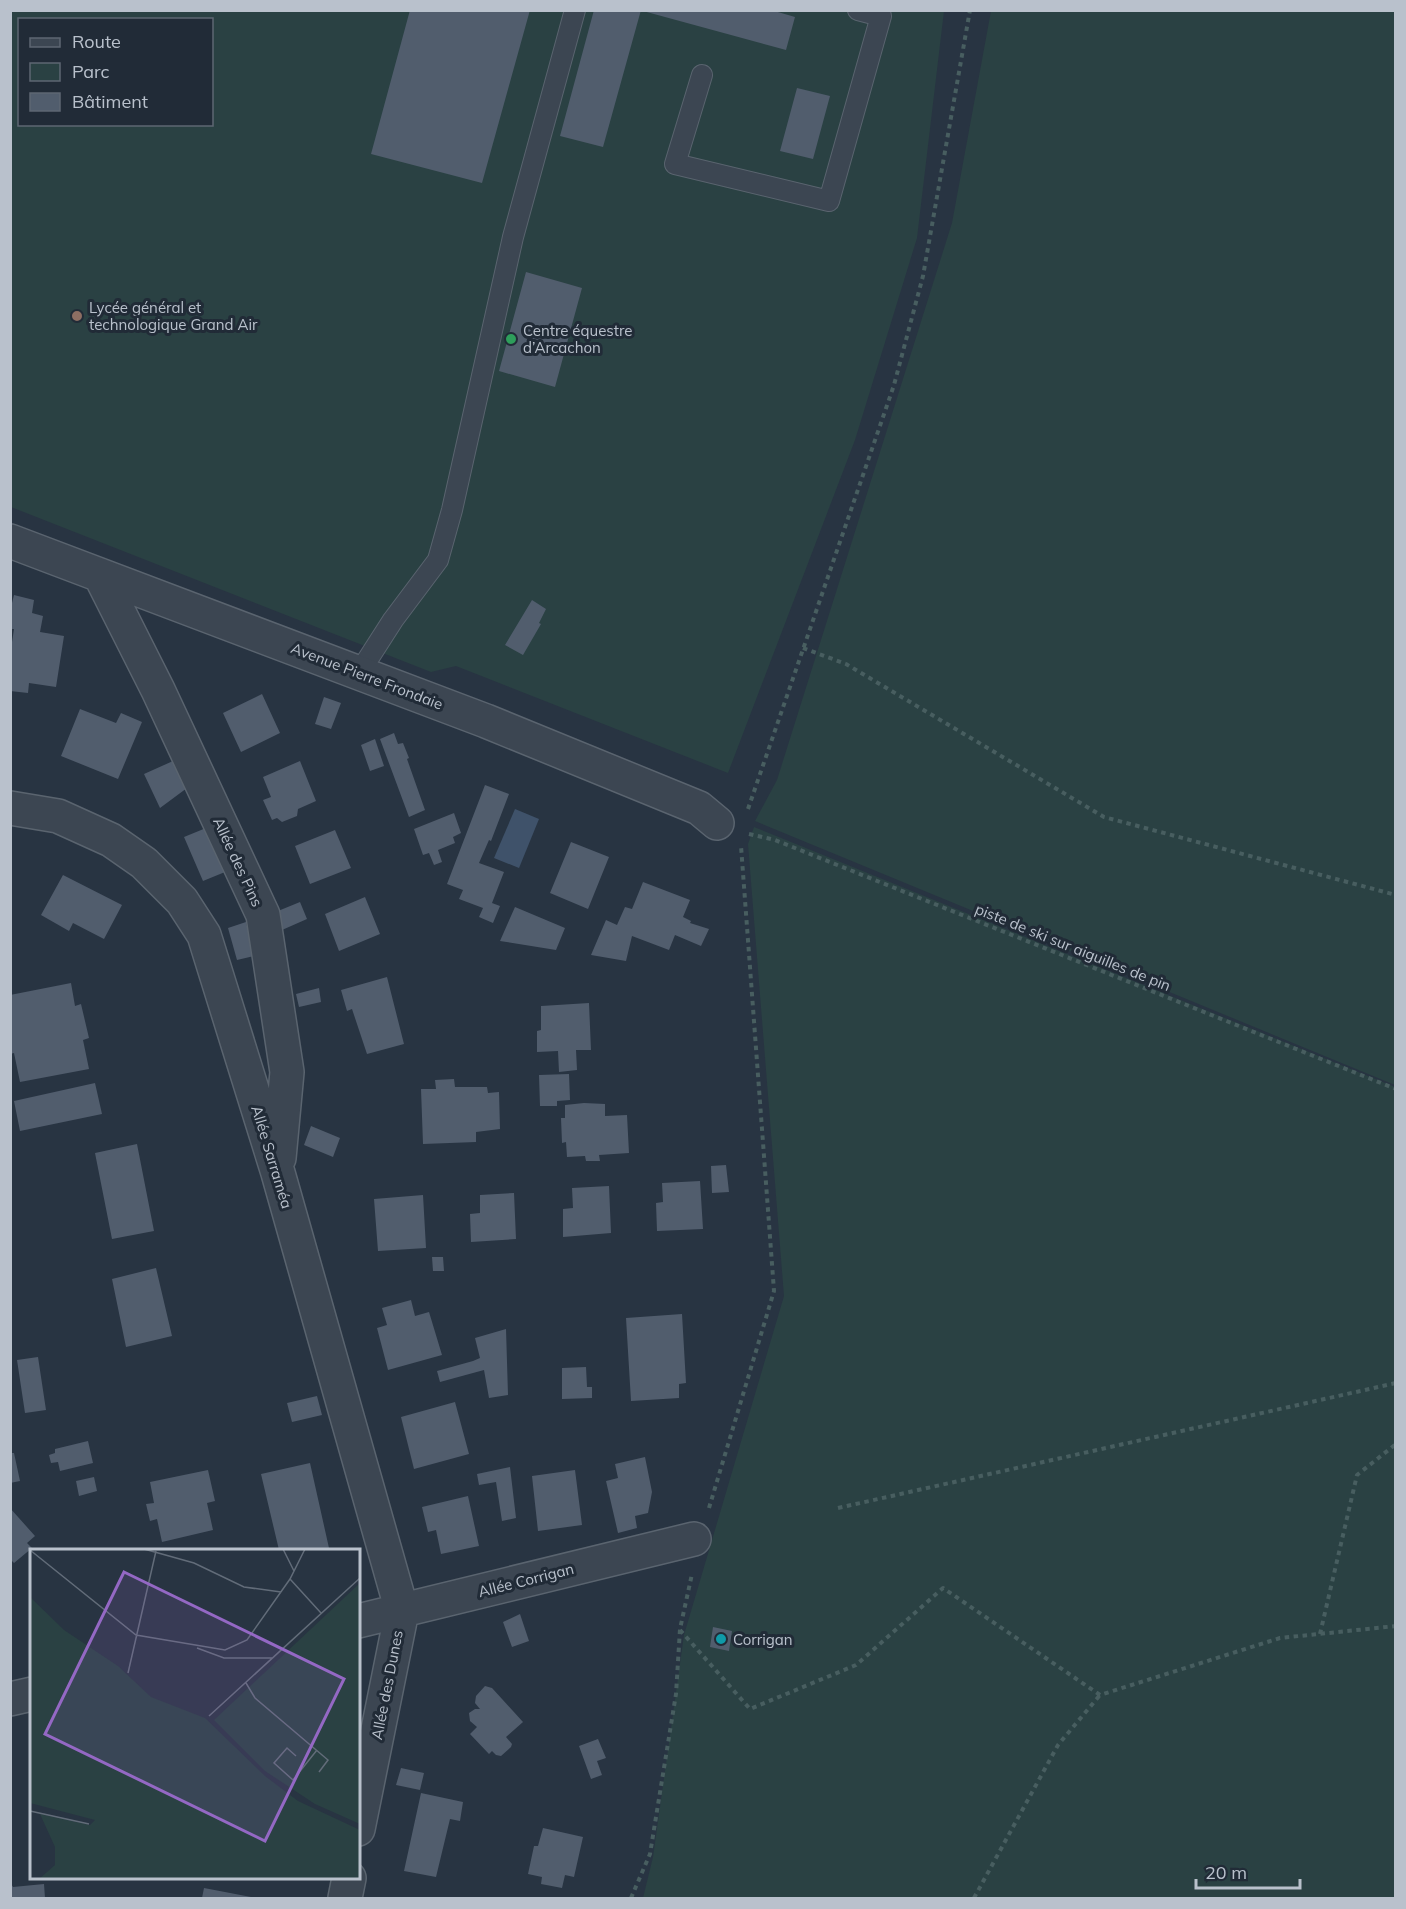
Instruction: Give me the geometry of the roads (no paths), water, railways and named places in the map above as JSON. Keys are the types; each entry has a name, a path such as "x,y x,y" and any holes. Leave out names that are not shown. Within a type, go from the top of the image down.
{"street":[{"name":"Avenue Pierre Frondaie","path":"10,541 486,721 699,808 733,833"},
{"name":"Allée des Pins","path":"100,574 158,690 263,915 287,1072 278,1173"},
{"name":"Allée Sarraméa","path":"10,808 58,816 111,840 144,863 182,901 204,935 278,1173 402,1611"},
{"name":"Allée Corrigan","path":"360,1621 402,1611 700,1527"},
{"name":"Allée des Dunes","path":"360,1819 402,1611"},
{"path":"10,1699 30,1694"},
{"path":"345,1899 349,1879"}],"lane":[{"path":"359,673 393,620 438,560 452,510 513,237 576,10"},
{"path":"702,75 675,164 829,201 881,16 858,10"}],"water":[{"path":"515,809 539,819 519,868 494,858"}],"place":[{"name":"Lycée général et technologique Grand Air","path":"77,316"},
{"name":"Centre équestre d’Arcachon","path":"511,339"},
{"name":"Corrigan","path":"721,1639"}]}
